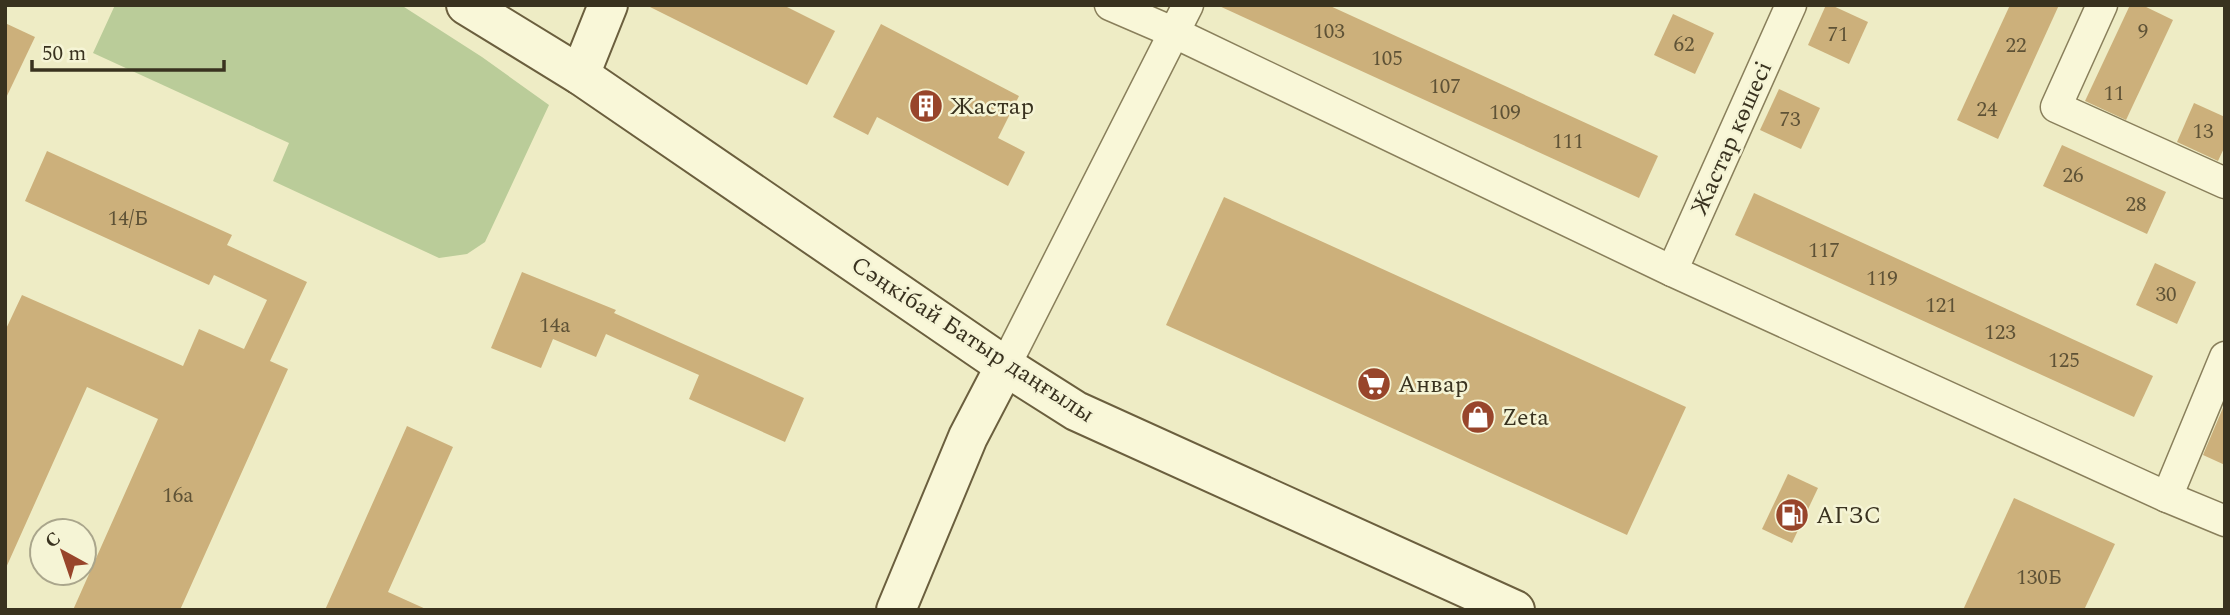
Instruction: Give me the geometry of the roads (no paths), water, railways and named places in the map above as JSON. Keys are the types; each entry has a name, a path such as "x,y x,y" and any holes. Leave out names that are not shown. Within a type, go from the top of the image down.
{"street":[{"name":"Сәңкібай Батыр даңғылы","path":"466,5 580,75 1005,366 1076,411 1516,610"},
{"path":"580,75 608,5"},
{"path":"1110,5 1175,33 1672,271 2166,497 2225,521"},
{"path":"896,610 968,438 1188,5"},
{"name":"Жастар көшесі","path":"1672,271 1791,5"},
{"path":"2102,5 2056,107 2225,183"},
{"path":"2166,497 2225,357"}],"place":[{"name":"Жастар","path":"926,106"},
{"name":"Анвар","path":"1374,384"},
{"name":"Zeta","path":"1478,417"},
{"name":"АГЗС","path":"1792,515"}]}
